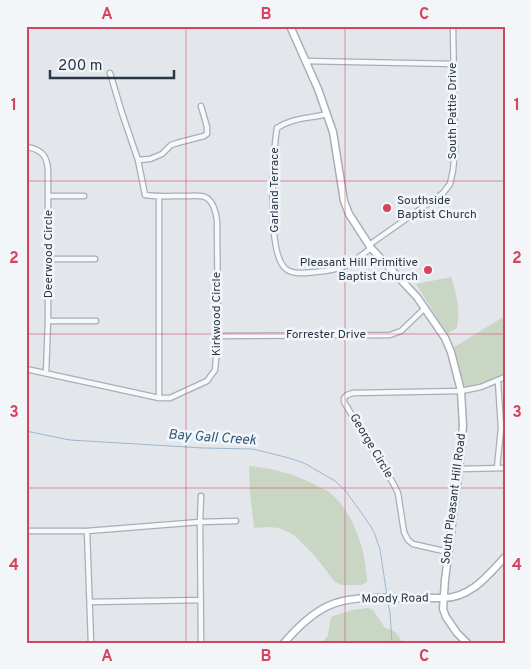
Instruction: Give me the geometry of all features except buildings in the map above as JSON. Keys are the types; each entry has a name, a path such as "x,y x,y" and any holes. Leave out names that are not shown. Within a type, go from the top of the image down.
{"street":[{"name":"South Pleasant Hill Road","path":"290,26 318,89 333,132 344,201 349,214 370,246 417,296 445,338 451,352 461,391 462,426 443,609 457,633 467,643"},
{"name":"South Pattie Drive","path":"370,246 443,194 450,184 455,150 453,26"},
{"path":"305,61 454,64"},
{"path":"110,74 138,160 145,195 159,196 160,398"},
{"path":"138,160 150,159 162,154 171,145 207,134 201,106"},
{"name":"Garland Terrace","path":"327,114 286,122 277,128 273,163 273,219 275,241 281,263 292,272 328,271 342,268 351,263 370,246"},
{"name":"Deerwood Circle","path":"26,146 40,151 47,163 49,259 46,374"},
{"path":"48,196 84,196"},
{"name":"Kirkwood Circle","path":"26,369 160,398 170,398 207,381 215,370 218,336 217,221 214,208 205,197 159,196"},
{"path":"49,259 95,259"},
{"name":"Forrester Drive","path":"218,336 390,335 401,331 425,308"},
{"path":"48,321 96,321"},
{"path":"461,391 481,387 505,377"},
{"path":"497,468 501,428 498,381"},
{"name":"George Circle","path":"448,552 413,544 408,540 404,532 398,493 344,402 344,398 353,393 461,391"},
{"path":"459,468 505,468"},
{"path":"201,496 202,643"},
{"path":"26,531 87,532 236,520"},
{"path":"87,532 91,643"},
{"name":"Moody Road","path":"284,643 313,615 329,606 351,600 368,598 452,598 459,596 472,589 505,556"},
{"path":"421,598 435,594 445,580"},
{"path":"90,602 202,600"}],"green space":[{"path":"451,277 457,302 458,321 457,328 447,334 416,284"},
{"path":"505,316 505,376 481,386 462,390 451,349"},
{"path":"249,466 268,468 295,476 328,491 336,498 352,521 357,533 363,553 367,582 362,585 342,585 335,582 314,555 294,535 279,528 254,528"},
{"path":"368,608 373,610 385,628 396,633 403,643 322,643 328,635 331,617 352,610"}],"waterway":[{"name":"Bay Gall Creek","path":"26,431 70,440 253,449 304,463 335,481 345,490 370,525 380,549 387,596"},
{"name":"Bay Gall Creek","path":"387,600 390,612 392,643"}],"place":[{"name":"Southside Baptist Church","path":"387,208"},
{"name":"Pleasant Hill Primitive Baptist Church","path":"428,270"}]}
